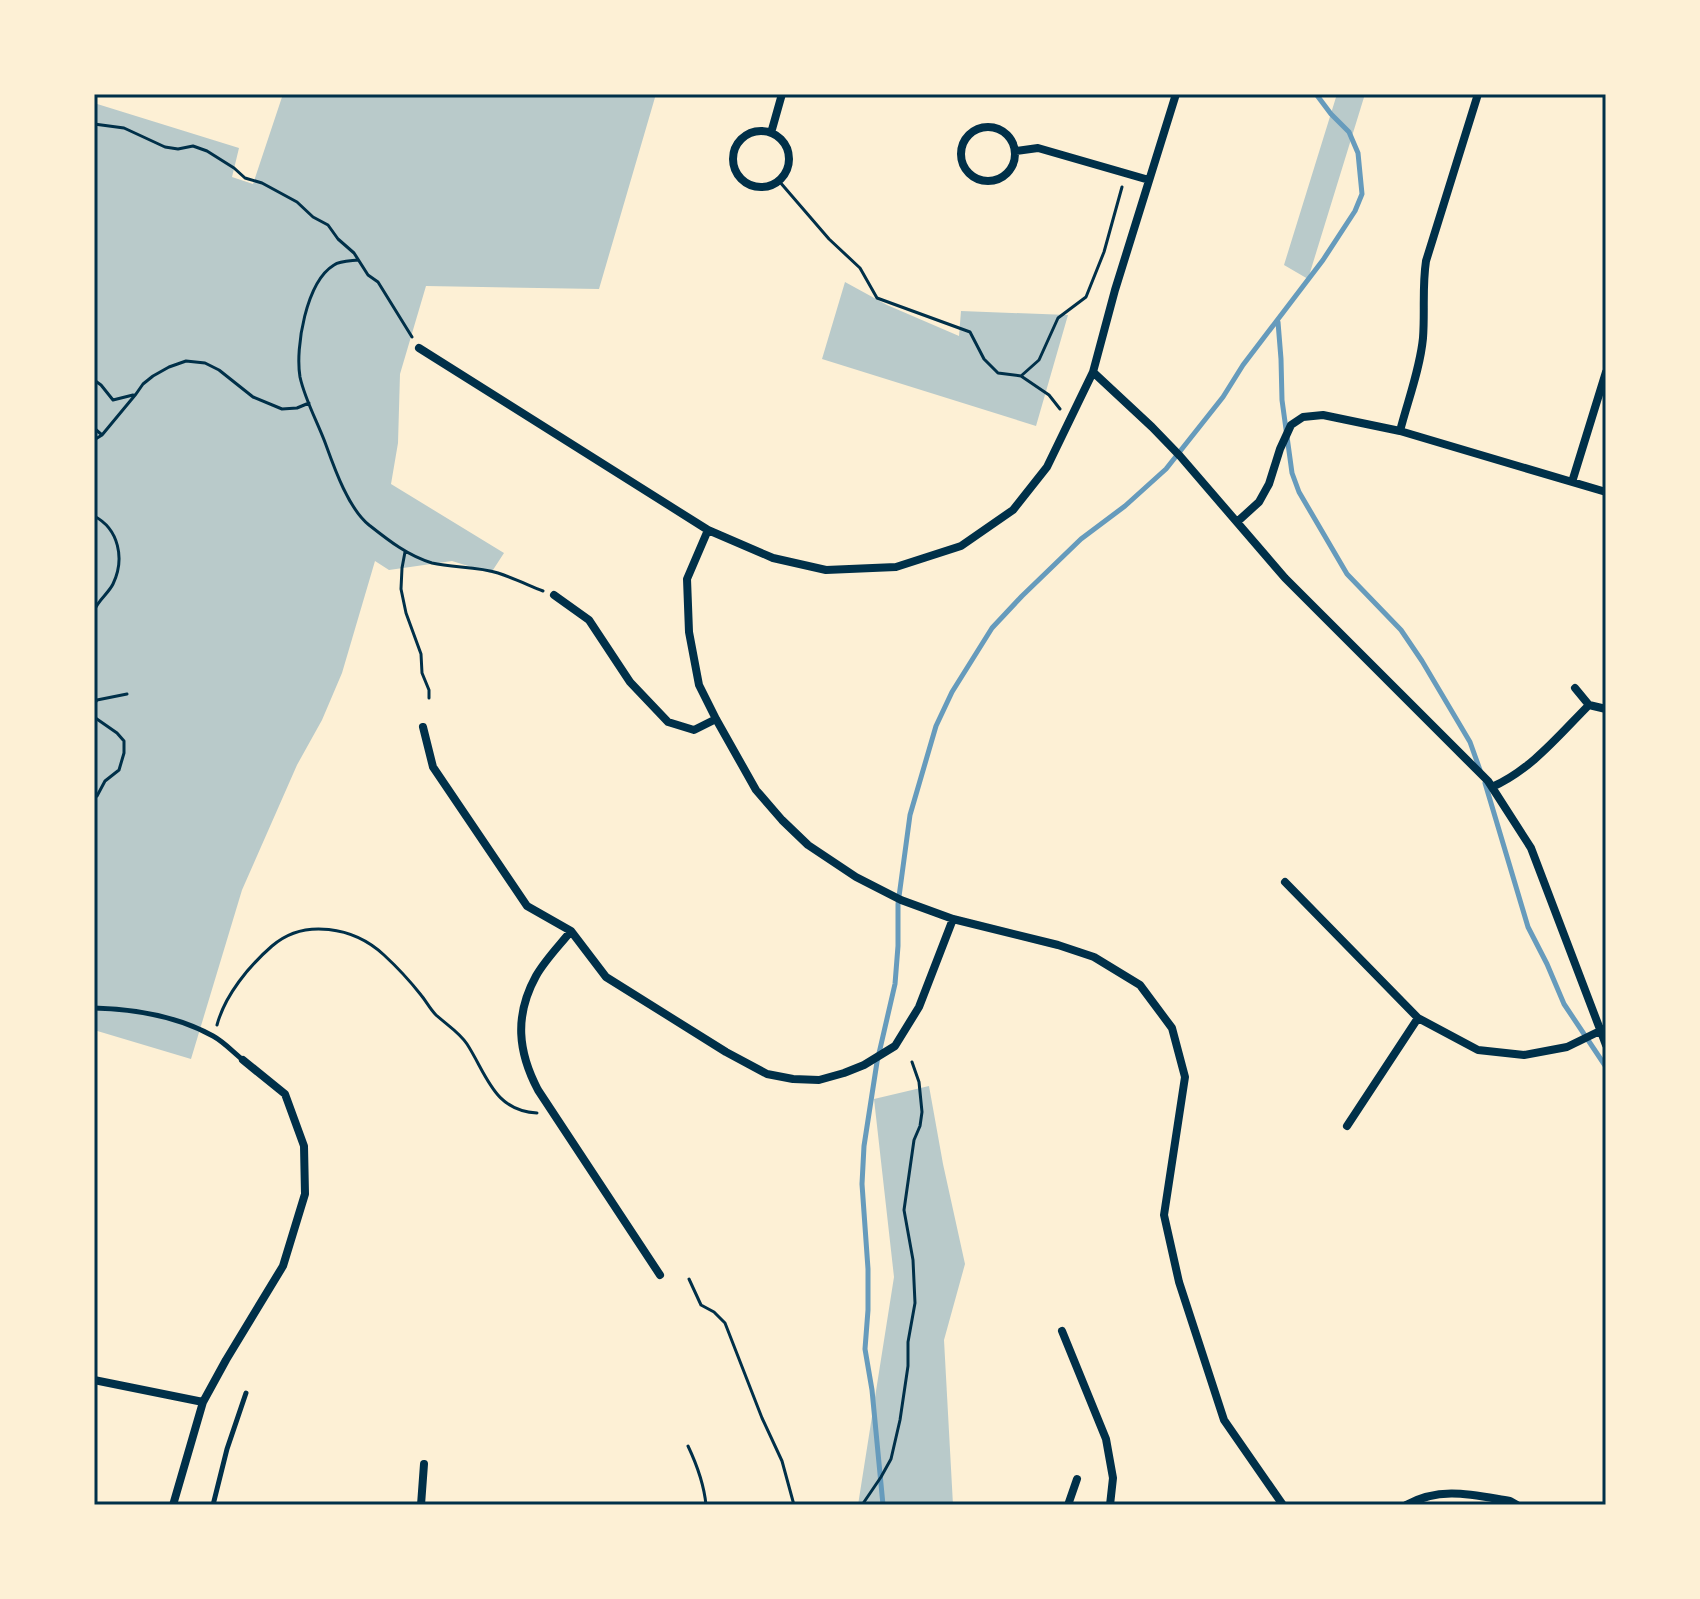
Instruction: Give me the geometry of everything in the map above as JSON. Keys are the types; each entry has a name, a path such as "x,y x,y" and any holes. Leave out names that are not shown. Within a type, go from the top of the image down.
{"street":[{"path":"771,133 782,94"},
{"path":"419,348 708,530 773,558 826,570 896,567 961,546 1013,510 1047,467 1070,421 1093,372 1176,94"},
{"path":"1400,431 1420,357 1426,261 1478,94"},
{"path":"983,127 994,127 1005,132 1016,151 1008,173 999,179 976,179 967,172 962,162 961,150 965,140 972,131 983,127"},
{"path":"759,131 781,139 788,149 790,161 787,172 779,181 769,187 746,183 738,175 734,164 734,153 739,142 759,131"},
{"path":"1016,151 1038,148 1149,180"},
{"path":"1093,372 1180,456 1285,578 1492,787 1531,848 1604,1030 1606,1045"},
{"path":"1572,482 1606,372"},
{"path":"1237,522 1259,502 1291,425 1303,417 1323,415 1400,431 1606,492"},
{"path":"708,530 687,579 689,632 699,685 756,790 782,820 808,845 856,877 901,900 953,919 1094,957 1140,985 1172,1028 1185,1077 1164,1215 1179,1282 1224,1420 1283,1505"},
{"path":"554,595 589,620 630,682 668,722 694,730 716,719"},
{"path":"1575,688 1589,705 1606,709"},
{"path":"1492,787 1523,770 1589,705"},
{"path":"423,727 433,767 527,906 571,931 606,977 767,1074 819,1080 864,1065 895,1046 919,1007 953,919"},
{"path":"1285,882 1418,1018 1478,1050 1524,1055 1567,1047 1604,1030"},
{"path":"571,931 536,975 525,1001 521,1034 523,1055 538,1090 660,1275"},
{"path":"1347,1126 1418,1018"},
{"path":"173,1505 203,1402 283,1266 305,1194 304,1146 285,1094 243,1060"},
{"path":"1062,1331 1106,1439 1113,1478 1110,1505"},
{"path":"94,1380 203,1402"},
{"path":"421,1505 424,1464"},
{"path":"1068,1505 1077,1479"},
{"path":"1406,1505 1422,1496 1462,1492 1517,1505"}],"lane":[{"path":"94,1008 174,1019 214,1037 243,1060"},
{"path":"213,1505 246,1393"}],"path":[{"path":"95,124 124,128 165,147 178,149 193,146 207,151 245,178 262,183 297,202 313,217 328,225 354,253 368,275 378,282 419,348"},
{"path":"779,181 829,239 860,268 877,298 970,332 984,359 998,373 1021,376 1049,395 1070,421"},
{"path":"1021,376 1039,360 1058,318 1086,297 1104,252 1122,187"},
{"path":"358,260 335,263 322,276 300,339 298,360 309,403 351,502 365,522 405,552 431,563 496,572 554,595"},
{"path":"94,440 102,435 143,384 169,367 186,361 205,363 219,370 253,397 282,409 309,403"},
{"path":"94,380 113,400 136,394"},
{"path":"94,428 102,435"},
{"path":"94,516 112,531 118,544 119,558 113,585 94,611"},
{"path":"405,552 401,589 421,654 422,673 429,698"},
{"path":"94,633 94,640"},
{"path":"94,704 97,700 127,694"},
{"path":"94,717 124,741 124,753 119,770 105,781 97,796 94,794"},
{"path":"214,1037 223,1006 251,967 280,938 300,930 338,930 381,951 395,965 435,1014 466,1043 505,1104 527,1112 545,1113"},
{"path":"862,1505 891,1459 908,1366 908,1342 914,1312 913,1260 904,1210 914,1140 922,1112 919,1082 912,1062"},
{"path":"689,1279 701,1305 725,1323 782,1461 794,1505"},
{"path":"688,1446 705,1491 706,1505"}],"shaded area":[{"path":"283,94 656,94 599,289 426,286 400,374 398,443 391,484 504,553 491,573 452,561 389,570 375,561 342,673 242,890 191,1059 94,1030 94,103 239,148 232,177 253,184"},
{"path":"1337,94 1365,94 1308,279 1284,265"},
{"path":"845,282 887,305 959,336 961,311 1068,315 1036,426 822,359"},
{"path":"929,1086 965,1264 944,1340 953,1505 858,1505 894,1277 874,1099"}],"waterway":[{"path":"883,1505 865,1349 868,1269 862,1184 864,1146 877,1062 895,984 898,904 910,815 936,726 952,692 992,628 1081,539 1125,506 1166,469 1223,397 1355,211 1362,194 1358,153 1349,132 1316,94"},
{"path":"1278,322 1282,400 1292,473 1299,492 1347,574 1401,630 1422,661 1470,742 1480,770"},
{"path":"1485,783 1528,927 1564,1004 1606,1067"}]}
